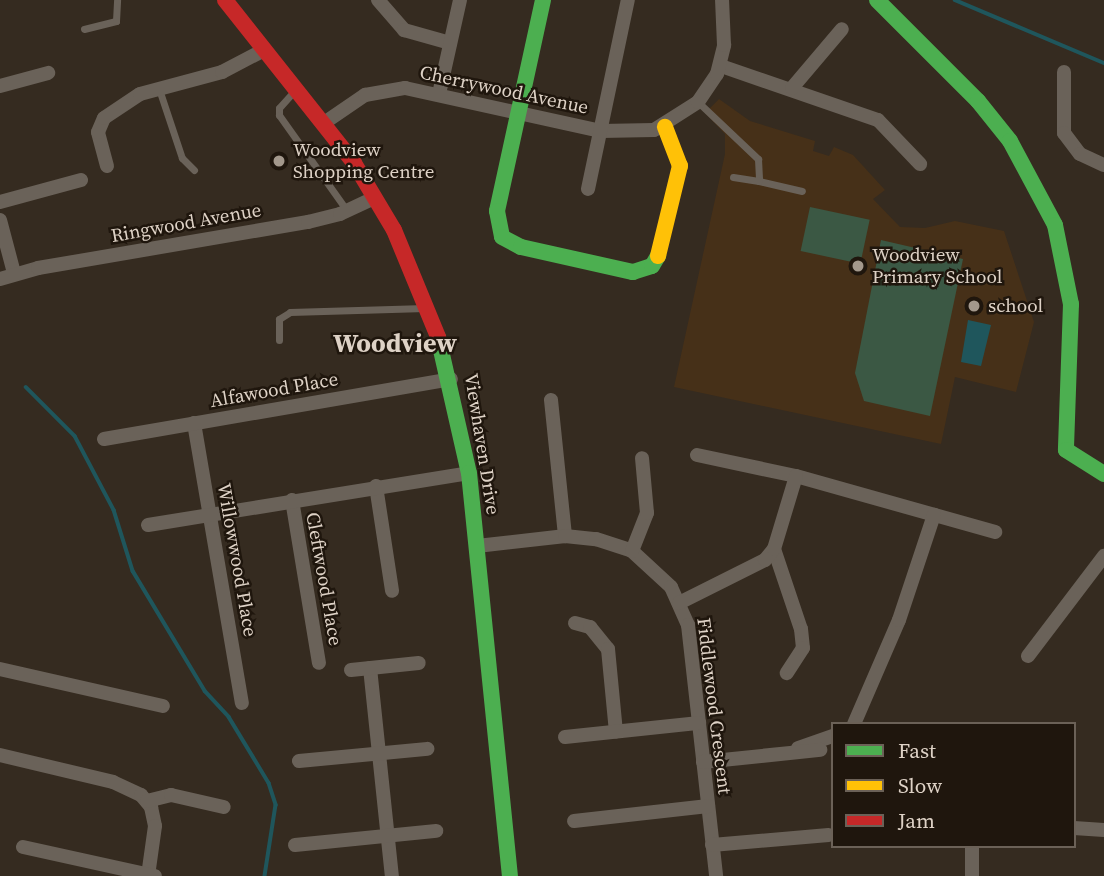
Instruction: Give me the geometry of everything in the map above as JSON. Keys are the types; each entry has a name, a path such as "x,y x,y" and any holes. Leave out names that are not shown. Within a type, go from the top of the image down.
{"street":[{"name":"Viewhaven Drive","path":"225,0 324,123 375,198 429,308 451,379 469,473 510,876"},
{"path":"378,0 404,30 450,43"},
{"path":"439,94 460,0"},
{"path":"543,0 497,211 502,237 521,247 634,272 658,259 678,177 678,160 665,127"},
{"path":"601,131 628,0"},
{"name":"Cherrywood Avenue","path":"324,123 378,90 405,88 601,131 639,133 665,127 698,102 721,66 725,24 722,0"},
{"path":"877,0 978,101 1010,142 1049,214 1071,304 1066,450 1084,466 1104,474"},
{"path":"792,89 842,29"},
{"path":"107,166 98,132 104,118 140,94 222,72 264,50"},
{"path":"721,66 878,120 920,164"},
{"path":"0,86 48,72"},
{"path":"1064,72 1064,133 1080,154 1104,165"},
{"name":"Cherrywood Avenue","path":"588,189 601,131"},
{"path":"0,202 81,180"},
{"name":"Ringwood Avenue","path":"0,279 14,273 348,212 375,198"},
{"path":"0,220 14,273"},
{"name":"Alfawood Place","path":"104,439 451,379"},
{"path":"551,400 565,536"},
{"name":"Willowwood Place","path":"194,423 242,703"},
{"path":"697,455 796,476 995,532"},
{"path":"632,551 647,513 642,458"},
{"path":"148,525 469,473"},
{"path":"679,603 746,573 774,549 796,476"},
{"path":"376,486 392,591"},
{"name":"Cleftwood Place","path":"292,500 319,663"},
{"path":"855,722 903,608 934,515"},
{"name":"Fiddlewood Crescent","path":"477,546 565,536 596,539 632,551 664,578 688,625 716,876"},
{"path":"774,549 802,629 803,648 787,673"},
{"path":"1028,656 1104,556"},
{"path":"575,622 590,627 608,649 616,732"},
{"path":"351,670 419,663"},
{"path":"370,668 392,876"},
{"path":"0,669 163,706"},
{"path":"565,737 699,723"},
{"path":"789,753 831,737"},
{"path":"299,761 427,749"},
{"path":"703,761 820,750"},
{"path":"0,755 113,782 147,801 155,825 151,875 23,847"},
{"path":"147,801 171,795 224,807"},
{"path":"574,821 708,806"},
{"path":"1076,828 1104,830"},
{"path":"295,845 436,831"},
{"path":"712,845 829,835"},
{"path":"972,848 972,876"}],"lane":[{"path":"84,29 116,21 117,0"},
{"path":"159,89 181,158 194,170"},
{"path":"296,89 279,108 279,115 348,212"},
{"path":"698,102 758,159 759,181"},
{"path":"733,177 802,191"},
{"path":"279,340 279,319 290,312 311,308 429,308"}],"shaded area":[{"name":"Woodview Primary School","path":"719,99 750,121 815,141 813,151 829,156 834,147 853,155 885,190 873,199 900,227 925,228 955,221 1004,231 1034,322 1016,392 955,377 941,444 674,387 725,154 725,134 705,113"}],"green space":[{"path":"810,207 870,220 860,264 801,251"},
{"path":"881,240 963,259 930,416 864,401 855,373"}],"water":[{"path":"968,320 991,325 981,366 961,362"}],"waterway":[{"path":"955,0 1104,63"},
{"path":"26,387 75,436 114,510 133,571 205,691 229,717 269,783 276,805 265,876"}],"traffic: fast":[{"path":"543,0 497,211 502,237 521,247 633,272 652,266 658,256"},
{"path":"877,0 978,101 1010,141 1055,225 1071,304 1066,450 1104,474"},
{"path":"438,337 469,473 510,876"}],"traffic: slow":[{"path":"658,256 680,166 665,127"}],"traffic: jam":[{"path":"225,0 354,163 394,230 438,337"}],"place":[{"name":"Woodview Shopping Centre","path":"279,161"},
{"name":"Woodview Primary School","path":"858,266"},
{"name":"school","path":"974,306"}],"district":[{"name":"Woodview","path":"395,344"}]}
